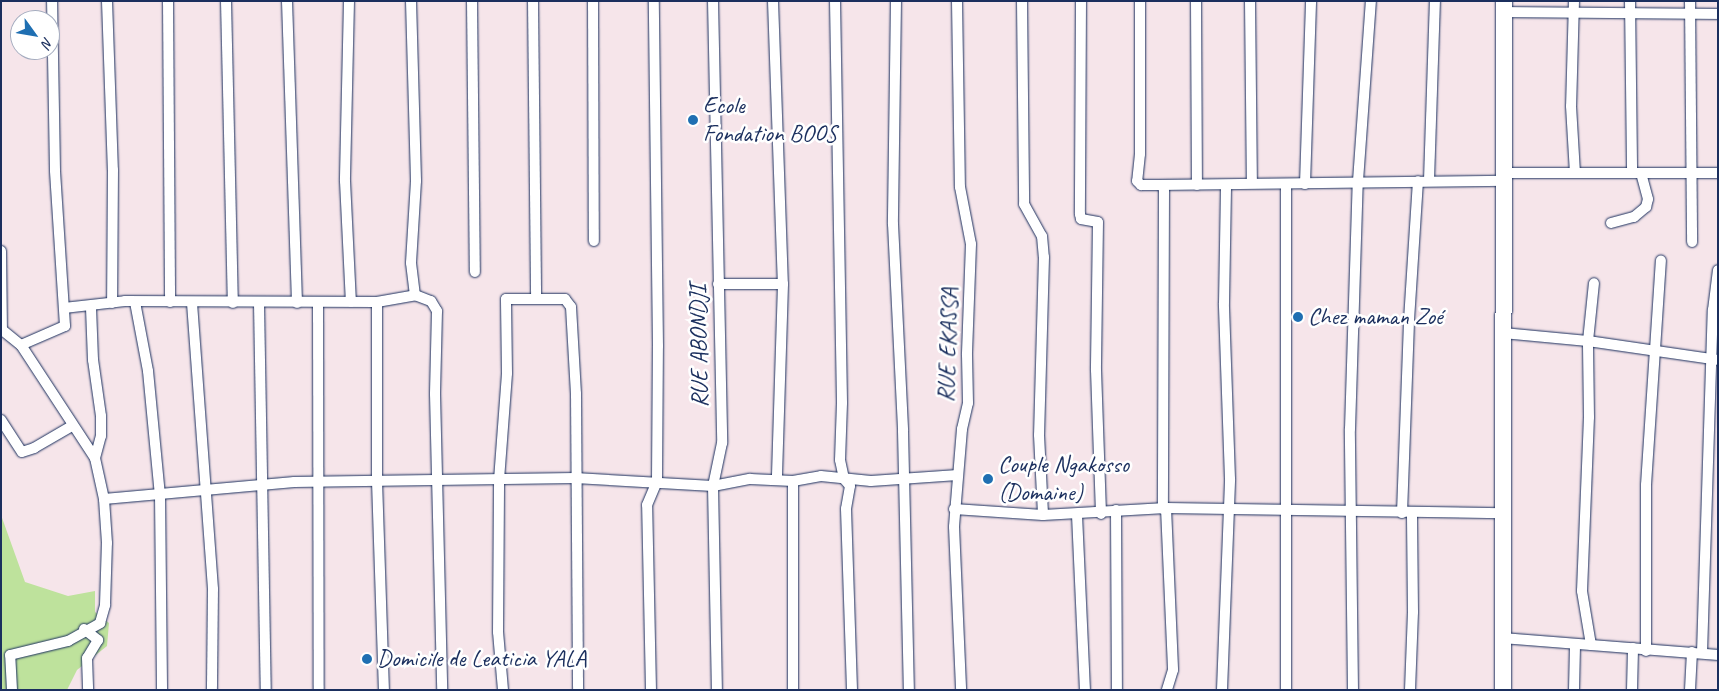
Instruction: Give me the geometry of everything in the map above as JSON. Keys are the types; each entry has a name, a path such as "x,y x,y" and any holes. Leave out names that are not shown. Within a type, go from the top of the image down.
{"highway":[{"path":"1503,690 1504,6"}],"street":[{"path":"21,345 65,326 55,170 52,1"},
{"path":"107,1 113,170 112,303"},
{"path":"168,1 170,302"},
{"path":"226,1 233,304"},
{"path":"287,1 297,303"},
{"path":"349,1 345,181 351,302"},
{"path":"411,1 416,181 411,262 415,295"},
{"path":"472,1 475,272"},
{"path":"533,1 536,299"},
{"path":"593,1 594,240"},
{"path":"651,690 647,505 657,481 654,1"},
{"name":"RUE ABONDJI","path":"713,1 722,443 713,486 717,690"},
{"path":"774,1 782,284 777,479"},
{"path":"835,1 842,403 840,460 844,479 850,486 846,509 852,690"},
{"path":"896,1 893,224 903,431 902,480 909,690"},
{"name":"RUE EKASSA","path":"957,1 960,187 971,244 966,355 968,403 962,429 954,509 954,586 962,690"},
{"path":"1022,1 1024,204 1042,236 1044,257 1039,417 1042,515"},
{"path":"1081,1 1080,214 1081,219 1098,222 1096,370 1100,514"},
{"path":"1140,1 1140,154 1136,181 1141,184 1305,184 1574,174 1718,172"},
{"path":"1196,1 1197,185"},
{"path":"1250,1 1252,183"},
{"path":"1305,184 1311,1"},
{"path":"1353,690 1350,429 1358,181 1371,1"},
{"path":"1410,690 1413,612 1407,512 1409,320 1423,181 1435,1"},
{"path":"1574,1 1574,174"},
{"path":"1611,223 1634,217 1646,207 1648,198 1637,173 1630,1"},
{"path":"1690,1 1693,173 1692,242"},
{"path":"1504,6 1573,14 1718,14"},
{"path":"1286,184 1288,338 1284,511 1286,690"},
{"path":"1163,185 1165,508 1173,670 1167,690"},
{"path":"1222,690 1229,509 1224,303 1226,185"},
{"path":"1,251 2,330 21,345 72,426 95,458 104,499 107,543 105,605 100,623 84,629 54,647 10,655 12,690"},
{"path":"1646,651 1646,485 1661,260"},
{"path":"1690,690 1697,653 1715,359 1714,295 1718,270"},
{"path":"1591,645 1582,591 1589,417 1588,341 1594,282"},
{"path":"718,284 782,284"},
{"path":"64,308 135,302 233,304 377,302 415,295 431,301 437,311 436,483 442,690"},
{"path":"503,690 498,632 500,480 507,372 506,299 565,298 571,307 578,690"},
{"path":"135,302 148,371 160,495 162,690"},
{"path":"377,302 377,481 384,690"},
{"path":"192,303 204,490 213,589 212,690"},
{"path":"259,303 266,690"},
{"path":"318,303 319,690"},
{"path":"91,307 93,360 102,416 101,436 95,458"},
{"path":"1503,333 1588,341 1654,352 1715,359"},
{"path":"1,420 22,452 34,448 72,426"},
{"path":"104,499 263,484 318,482 436,483 575,478 657,481 713,486 750,479 793,481 821,476 844,479 902,480 958,475"},
{"path":"793,481 794,690"},
{"path":"954,509 1042,515 1100,514 1116,510 1165,508 1352,513 1504,513"},
{"path":"1116,510 1117,690"},
{"path":"1076,515 1085,690"},
{"path":"84,629 98,640 87,658 88,690"},
{"path":"1502,638 1633,648 1646,651 1718,655"},
{"path":"1574,690 1575,645"},
{"path":"1632,690 1633,648"}],"green space":[{"path":"1,515 25,582 68,596 95,591 95,612 109,623 107,646 77,670 67,690 1,690"}],"place":[{"name":"Ecole Fondation BOOS","path":"693,120"},
{"name":"Chez maman Zoé","path":"1298,317"},
{"name":"Couple Ngakosso (Domaine)","path":"988,479"},
{"name":"Domicile de Leaticia YALA","path":"367,659"}]}
